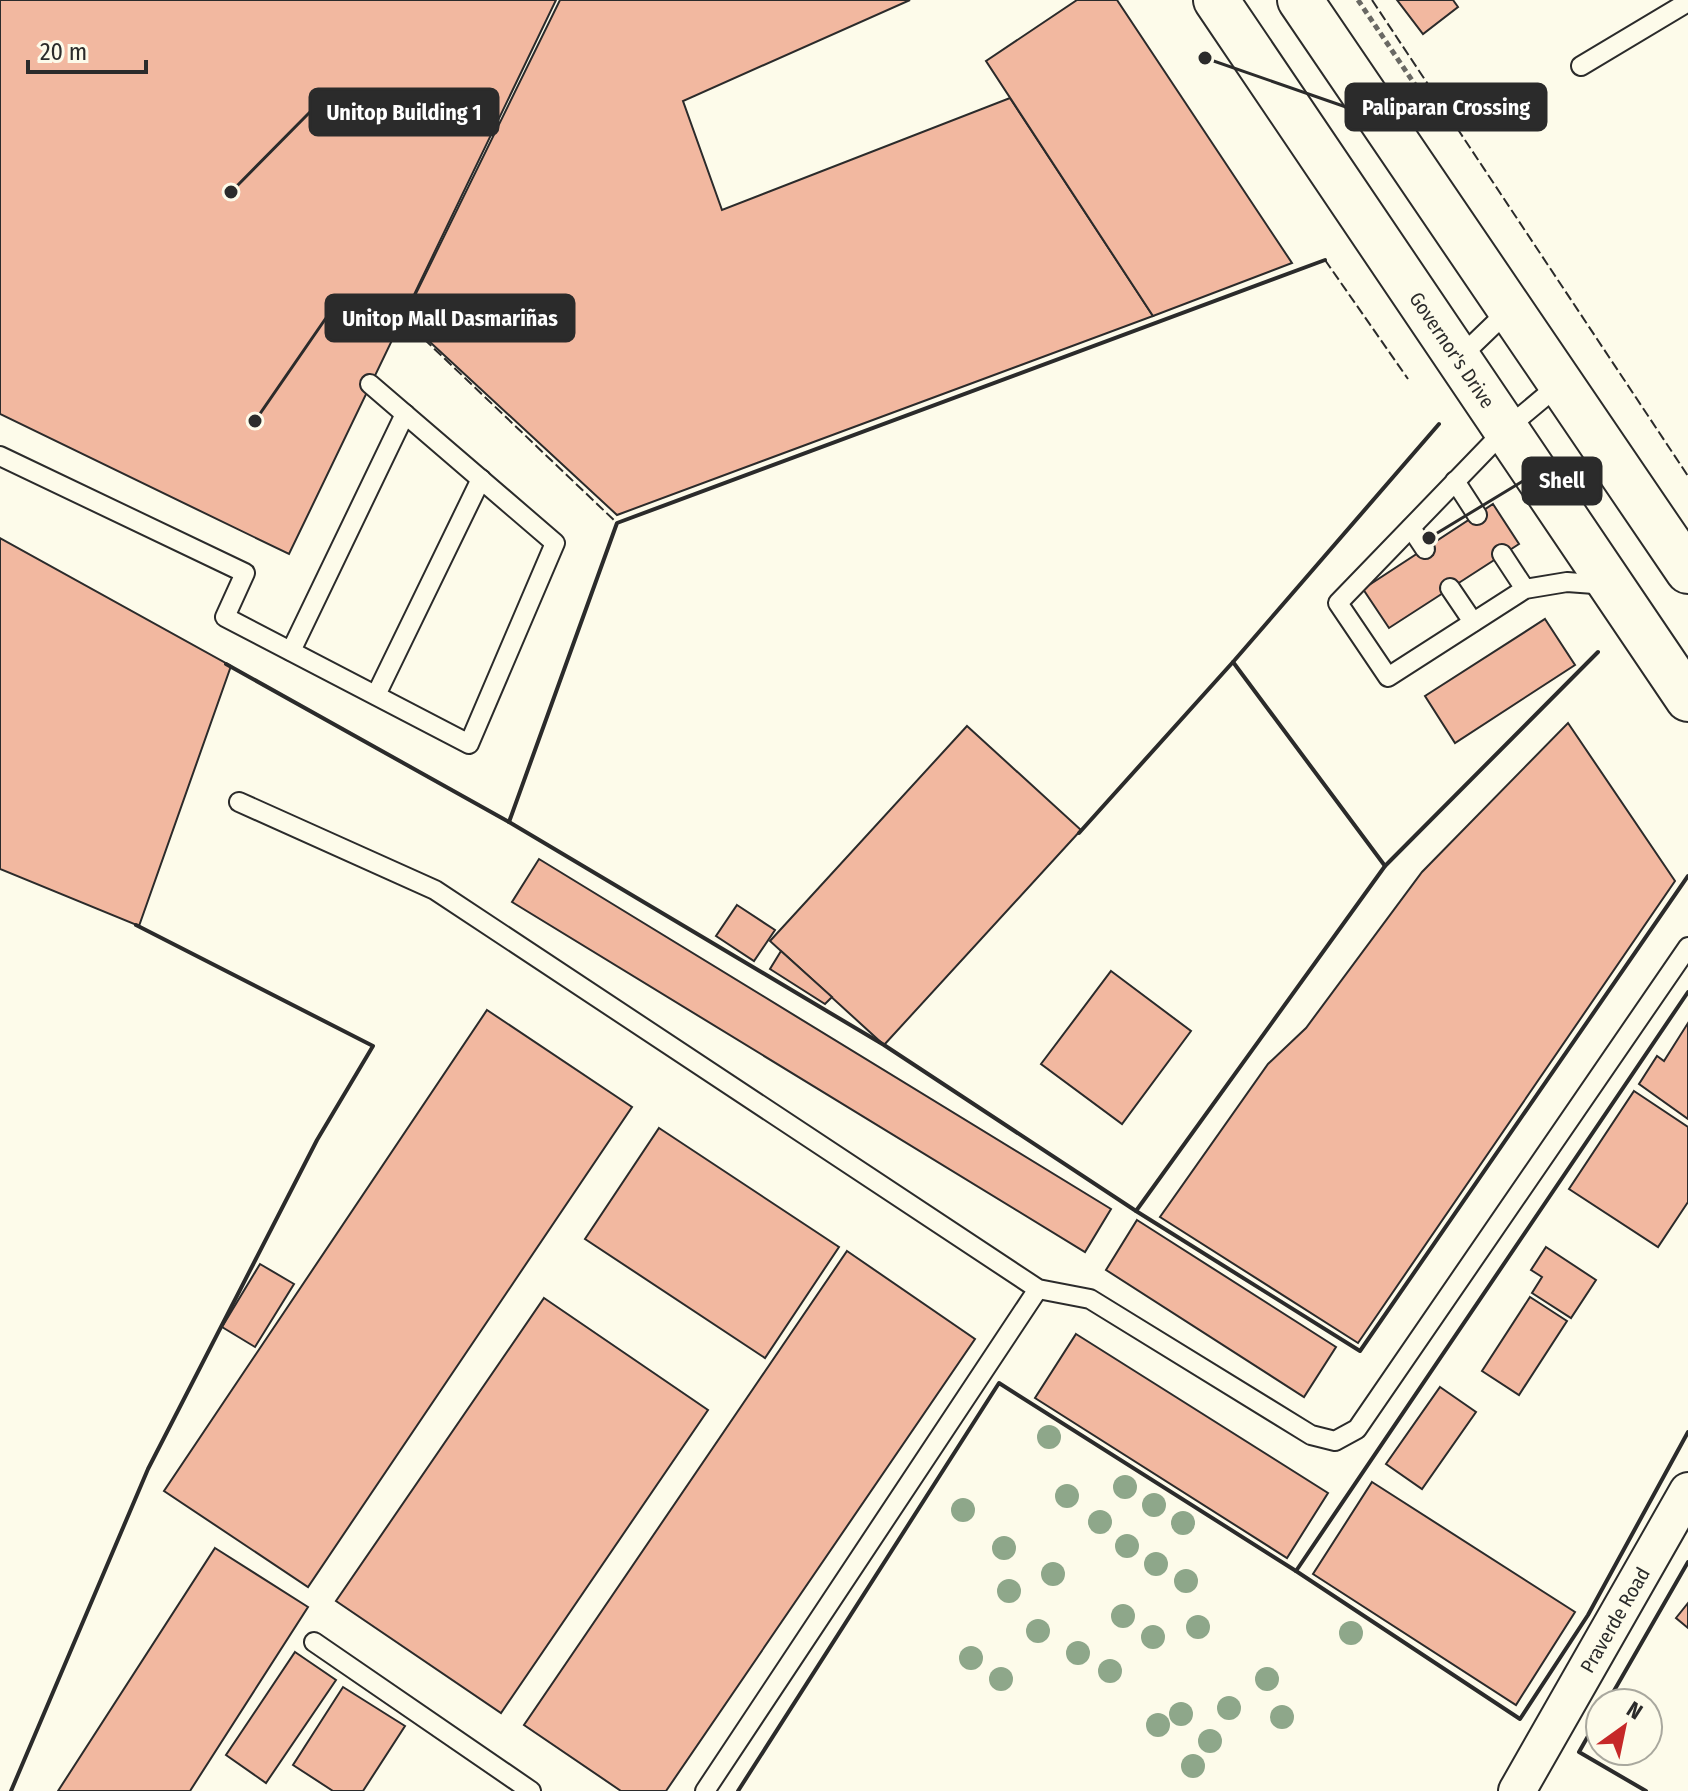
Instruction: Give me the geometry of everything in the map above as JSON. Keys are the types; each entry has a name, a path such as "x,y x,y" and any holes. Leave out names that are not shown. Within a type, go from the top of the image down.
{"highway":[{"name":"Governor's Drive","path":"1216,0 1688,699"},
{"path":"1300,0 1561,383 1683,553"}],"street":[{"name":"Praverde Road","path":"1517,1791 1688,1491"}],"lane":[{"path":"1581,66 1688,2"},
{"path":"1458,359 1510,309"},
{"path":"1561,383 1506,429 1338,603 1388,677 1525,589 1567,582 1611,585"},
{"path":"0,456 245,573 225,617 469,744 555,543 370,384"},
{"path":"291,651 405,414"},
{"path":"376,695 481,479"},
{"path":"1455,481 1477,515"},
{"path":"1411,528 1425,549"},
{"path":"1502,554 1525,589"},
{"path":"1450,588 1473,622"},
{"path":"239,802 435,890 1038,1289 1090,1299 1311,1435 1335,1441 1357,1429 1688,947"},
{"path":"705,1791 1038,1289"},
{"path":"314,1642 531,1791"}],"path":[{"path":"1358,0 1428,104"}],"building":[{"path":"0,0 556,0 289,554 0,414"},
{"path":"560,0 910,0 683,101 722,210 1010,98 1153,316 617,515 404,318"},
{"path":"1077,0 1117,0 1292,263 1153,316 986,61"},
{"path":"1397,0 1453,0 1458,7 1423,34"},
{"path":"1493,504 1519,544 1389,628 1363,589"},
{"path":"0,538 231,666 139,926 0,869"},
{"path":"1545,619 1575,665 1455,743 1425,696"},
{"path":"1568,723 1675,881 1358,1343 1160,1217 1268,1064 1306,1028 1422,872"},
{"path":"967,726 1081,830 884,1045 770,941"},
{"path":"539,859 1111,1209 1085,1252 512,902"},
{"path":"737,905 775,930 754,961 716,936"},
{"path":"781,951 832,997 825,1004 770,969"},
{"path":"1111,971 1191,1031 1122,1124 1041,1064"},
{"path":"487,1010 632,1107 308,1587 164,1491"},
{"path":"1688,1023 1688,1119 1639,1084 1657,1056 1664,1061"},
{"path":"1634,1091 1688,1127 1688,1202 1658,1247 1569,1189"},
{"path":"659,1128 839,1247 765,1358 585,1239"},
{"path":"1137,1220 1336,1347 1304,1397 1106,1270"},
{"path":"1546,1247 1596,1280 1571,1318 1532,1293 1542,1277 1531,1270"},
{"path":"847,1251 975,1339 666,1791 621,1791 524,1725"},
{"path":"260,1264 294,1284 255,1347 222,1327"},
{"path":"1530,1297 1567,1321 1519,1395 1482,1371"},
{"path":"544,1298 708,1410 501,1713 336,1601"},
{"path":"1076,1334 1328,1493 1287,1558 1035,1398"},
{"path":"1440,1387 1476,1412 1422,1489 1386,1464"},
{"path":"1372,1482 1575,1612 1516,1705 1313,1574"},
{"path":"215,1548 308,1607 190,1791 58,1791"},
{"path":"1688,1603 1688,1628 1676,1618"},
{"path":"295,1652 336,1680 266,1783 226,1755"},
{"path":"343,1687 405,1726 363,1791 333,1791 293,1765"}],"fence":[{"path":"1372,0 1688,476"},
{"path":"1325,260 1408,379"},
{"path":"424,339 617,523"}],"wall":[{"path":"509,822 617,523 1325,260"},
{"path":"1079,833 1233,662 1439,424"},
{"path":"1136,1211 1385,866 1598,652"},
{"path":"1233,662 1385,866"},
{"path":"226,664 509,822 884,1045 1136,1211 1360,1351 1688,876"},
{"path":"11,1791 148,1469 317,1140 373,1046 136,925"},
{"path":"1296,1571 1688,992"},
{"path":"738,1791 999,1383 1296,1571 1520,1719 1588,1615 1688,1432"},
{"path":"1616,1687 1688,1562"},
{"path":"1584,1743 1579,1752 1584,1755"},
{"path":"1605,1767 1646,1791"}],"place":[{"name":"Paliparan Crossing","path":"1205,58"},
{"name":"Unitop Building 1","path":"231,192"},
{"name":"Unitop Mall Dasmariñas","path":"255,421"},
{"name":"Shell","path":"1429,538"}]}
